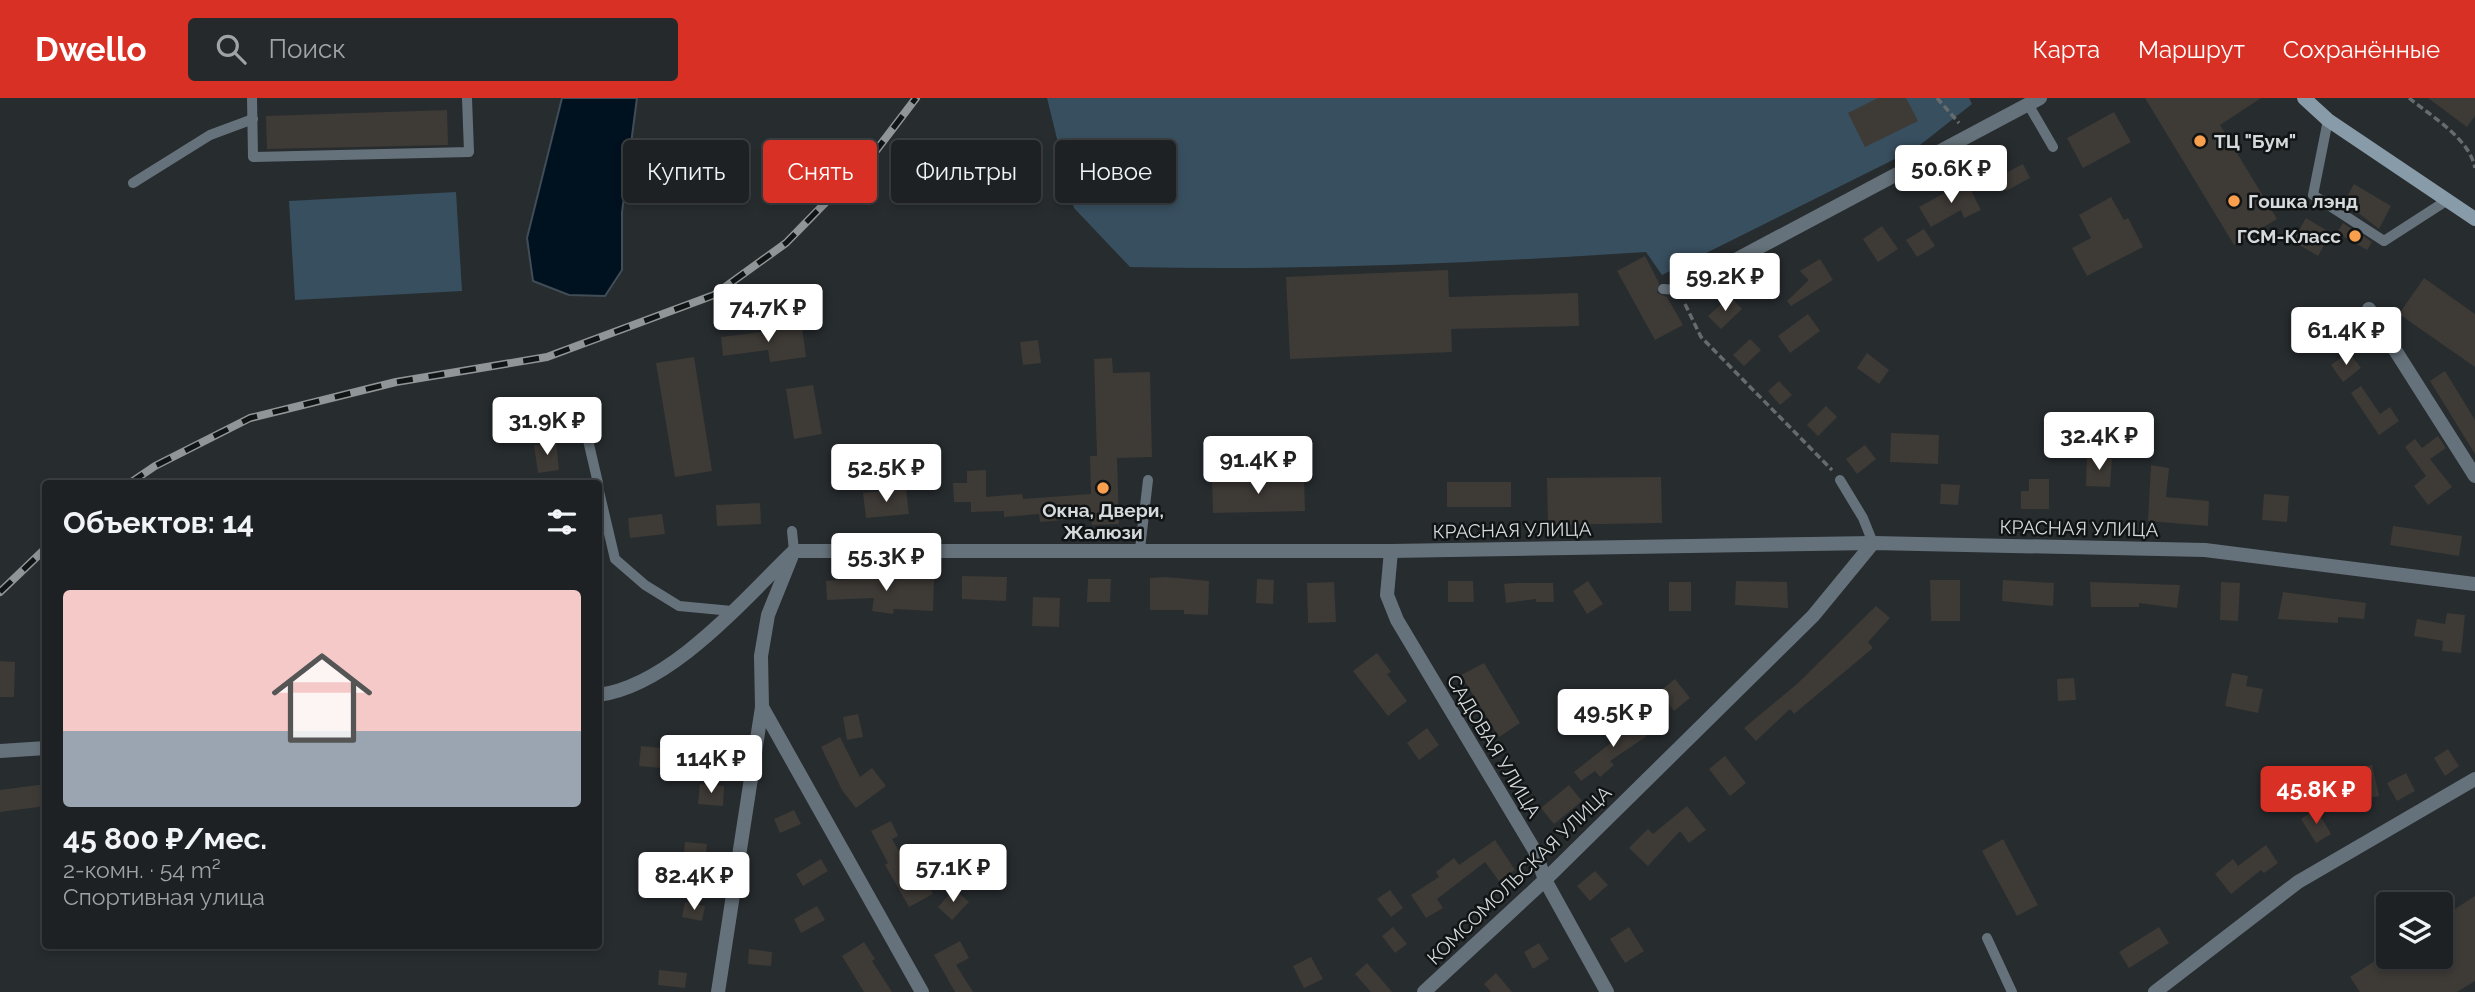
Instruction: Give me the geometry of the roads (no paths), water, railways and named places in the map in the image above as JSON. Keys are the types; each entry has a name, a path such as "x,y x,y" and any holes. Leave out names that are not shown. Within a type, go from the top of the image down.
{"main road":[{"path":"2304,98 2328,120 2475,219"}],"street":[{"path":"1679,290 2034,101"},
{"path":"2375,305 2475,476"},
{"name":"КРАСНАЯ УЛИЦА","path":"794,551 1391,551 1873,543 2205,550 2475,584"},
{"name":"КОМСОМОЛЬСКАЯ УЛИЦА","path":"1424,992 1545,880 1813,616 1873,543"},
{"path":"602,694 660,672 691,650 794,551"},
{"path":"718,992 762,707 761,656 768,615 794,551"},
{"name":"САДОВАЯ УЛИЦА","path":"1391,551 1387,595 1397,620 1535,851 1545,880 1607,992"},
{"path":"762,707 922,992"},
{"path":"0,751 42,748"},
{"path":"2155,992 2298,882 2475,779"}],"lane":[{"path":"253,98 253,157 469,152 467,98"},
{"path":"2034,101 2053,147"},
{"path":"133,183 210,135 253,119"},
{"path":"2328,120 2313,195 2384,241 2446,201"},
{"path":"1663,289 1679,290"},
{"path":"584,423 597,480"},
{"path":"1140,549 1148,480"},
{"path":"1840,480 1863,518 1873,543"},
{"path":"602,502 615,559 645,585 679,606 732,611"},
{"path":"792,531 794,551"},
{"path":"1987,938 2012,992"}],"railway":[{"path":"134,480 155,466 250,418 396,382 547,357 714,295 786,243 875,152 916,98"},
{"path":"0,592 42,552"}],"place":[{"name":"ТЦ \"Бум\"","path":"2200,141"},
{"name":"Гошка лэнд","path":"2234,201"},
{"name":"ГСМ-Класс","path":"2355,236"},
{"name":"Окна, Двери, Жалюзи","path":"1103,488"}]}
